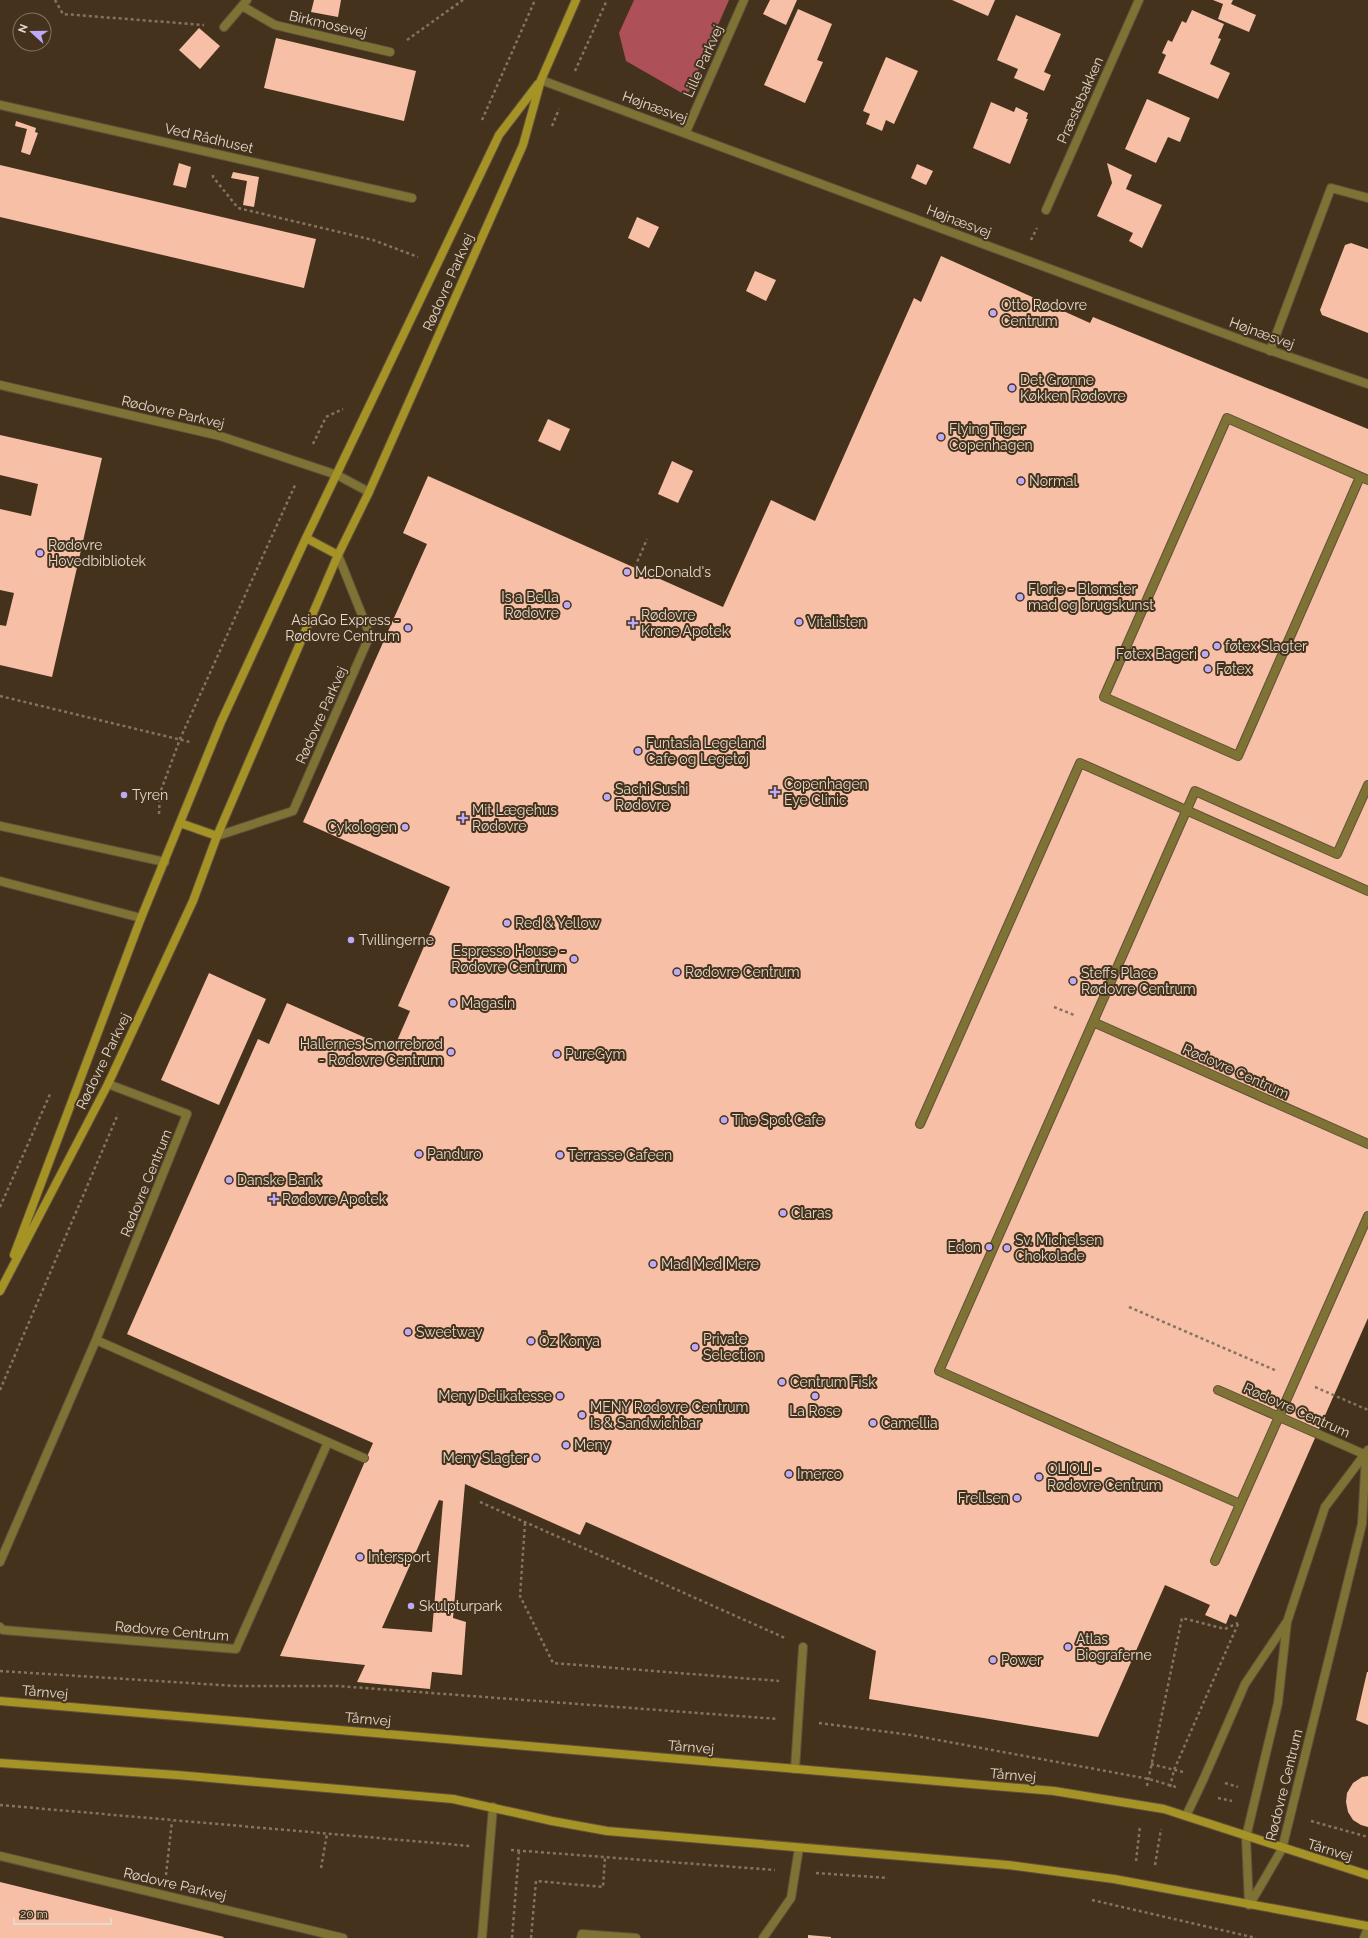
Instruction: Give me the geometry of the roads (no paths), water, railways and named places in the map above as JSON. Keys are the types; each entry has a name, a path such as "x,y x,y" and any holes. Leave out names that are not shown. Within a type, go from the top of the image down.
{"street":[{"name":"Rødovre Parkvej","path":"0,1291 108,1084 193,901 217,836 338,555 369,492 523,144 541,80 576,0"},
{"name":"Lille Parkvej","path":"686,132 744,0"},
{"name":"Præstebakken","path":"1046,210 1139,0"},
{"name":"Birkmosevej","path":"224,27 244,3 275,25 390,52"},
{"name":"Rødovre Parkvej","path":"0,1291 141,918 166,862 211,747 306,538 499,135 541,80"},
{"name":"Højnæsvej","path":"541,80 686,132 1270,350 1368,384"},
{"name":"Ved Rådhuset","path":"0,104 412,198"},
{"path":"1270,350 1331,188 1368,198"},
{"name":"Rødovre Parkvej","path":"0,385 220,436 337,475 369,492"},
{"path":"1227,418 1364,478 1238,756 1104,697 1227,418"},
{"path":"306,538 338,555"},
{"name":"Rødovre Parkvej","path":"217,836 293,811 370,635 338,555"},
{"path":"920,1124 1080,763 1368,891"},
{"path":"1240,1504 939,1371 1195,791 1337,854 1368,785"},
{"path":"180,823 217,836"},
{"path":"0,826 166,862"},
{"path":"0,881 141,918"},
{"name":"Rødovre Centrum","path":"1093,1022 1368,1144"},
{"name":"Rødovre Centrum","path":"0,1562 96,1340 188,1114 108,1084"},
{"path":"1215,1561 1368,1216"},
{"path":"96,1340 364,1458"},
{"name":"Rødovre Centrum","path":"1218,1390 1367,1453"},
{"name":"Rødovre Centrum","path":"0,1627 3,1630 236,1649 328,1442"},
{"name":"Rødovre Centrum","path":"1249,1905 1246,1836 1278,1703 1287,1622 1325,1507 1367,1453"},
{"name":"Rødovre Centrum","path":"1249,1905 1282,1849 1362,1524 1367,1453"},
{"name":"Rødovre Centrum","path":"1186,1816 1245,1684 1287,1622"},
{"path":"795,1769 803,1647"},
{"name":"Tårnvej","path":"0,1701 1054,1791 1164,1809 1282,1849 1368,1875"},
{"path":"0,1763 177,1775 453,1799 552,1821 607,1831 1008,1865 1151,1886 1368,1927 1364,1938"},
{"path":"482,1938 493,1807"},
{"path":"763,1938 791,1898 799,1848"},
{"name":"Rødovre Parkvej","path":"0,1856 343,1938"},
{"path":"581,1938 582,1934 636,1938"}],"place":[{"name":"Otto Rødovre Centrum","path":"993,313"},
{"name":"Det Grønne Køkken Rødovre","path":"1012,388"},
{"name":"Flying Tiger Copenhagen","path":"941,437"},
{"name":"Normal","path":"1021,481"},
{"name":"Rødovre Hovedbibliotek","path":"40,553"},
{"name":"McDonald's","path":"627,572"},
{"name":"Florie - Blomster mad og brugskunst","path":"1020,597"},
{"name":"Is a Bella Rødovre","path":"567,605"},
{"name":"Vitalisten","path":"799,622"},
{"name":"Rødovre Krone Apotek","path":"633,623"},
{"name":"AsiaGo Express - Rødovre Centrum","path":"408,628"},
{"name":"føtex Slagter","path":"1217,646"},
{"name":"Føtex Bageri","path":"1205,654"},
{"name":"Føtex","path":"1208,669"},
{"name":"Funtasia Legeland Cafe og Legetøj","path":"638,751"},
{"name":"Copenhagen Eye Clinic","path":"775,792"},
{"name":"Tyren","path":"124,795"},
{"name":"Sachi Sushi Rødovre","path":"607,797"},
{"name":"Mit Lægehus Rødovre","path":"463,818"},
{"name":"Cykologen","path":"405,827"},
{"name":"Red & Yellow","path":"507,923"},
{"name":"Tvillingerne","path":"351,940"},
{"name":"Espresso House - Rødovre Centrum","path":"574,959"},
{"name":"Rødovre Centrum","path":"677,972"},
{"name":"Steffs Place Rødovre Centrum","path":"1073,981"},
{"name":"Magasin","path":"453,1003"},
{"name":"Hallernes Smørrebrød - Rødovre Centrum","path":"451,1052"},
{"name":"PureGym","path":"557,1054"},
{"name":"The Spot Cafe","path":"724,1120"},
{"name":"Panduro","path":"419,1154"},
{"name":"Terrasse Cafeen","path":"560,1155"},
{"name":"Danske Bank","path":"229,1180"},
{"name":"Rødovre Apotek","path":"274,1199"},
{"name":"Claras","path":"783,1213"},
{"name":"Edon","path":"989,1247"},
{"name":"Sv. Michelsen Chokolade","path":"1007,1248"},
{"name":"Mad Med Mere","path":"653,1264"},
{"name":"Sweetway","path":"408,1332"},
{"name":"Öz Konya","path":"531,1341"},
{"name":"Private Selection","path":"695,1347"},
{"name":"Centrum Fisk","path":"782,1382"},
{"name":"Meny Delikatesse","path":"560,1396"},
{"name":"La Rose","path":"815,1396"},
{"name":"MENY Rødovre Centrum Is & Sandwichbar","path":"582,1415"},
{"name":"Camellia","path":"873,1423"},
{"name":"Meny","path":"566,1445"},
{"name":"Meny Slagter","path":"536,1458"},
{"name":"Imerco","path":"789,1474"},
{"name":"OLIOLI - Rødovre Centrum","path":"1039,1477"},
{"name":"Frellsen","path":"1017,1498"},
{"name":"Intersport","path":"360,1557"},
{"name":"Skulpturpark","path":"411,1606"},
{"name":"Atlas Biograferne","path":"1068,1647"},
{"name":"Power","path":"993,1660"}]}
